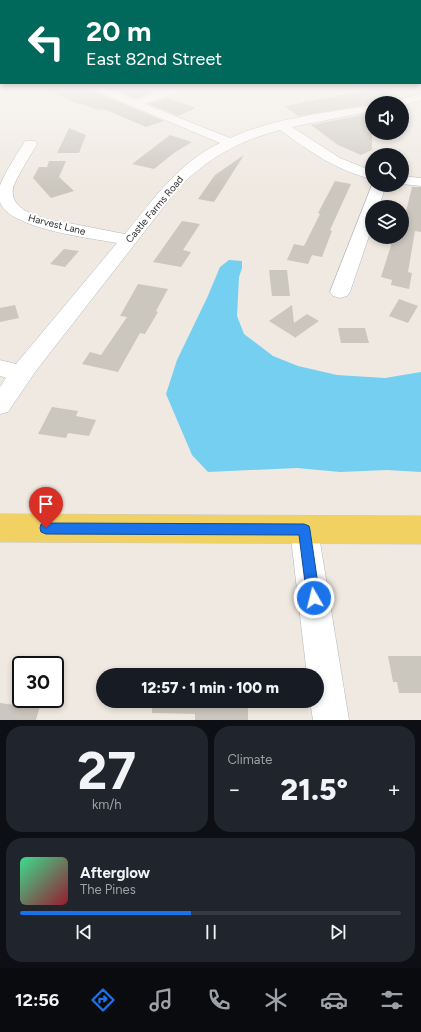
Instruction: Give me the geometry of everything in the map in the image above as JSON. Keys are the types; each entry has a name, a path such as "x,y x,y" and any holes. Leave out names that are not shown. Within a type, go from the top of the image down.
{"main road":[{"path":"0,528 421,530"}],"street":[{"path":"176,121 230,143"},
{"name":"Castle Farms Road","path":"0,404 21,374 186,171 206,156 230,143 282,126 309,121"},
{"path":"282,126 329,159 349,168 365,173"},
{"name":"Harvest Lane","path":"30,144 6,186 6,199 13,209 21,215 37,222 129,240"},
{"path":"409,181 421,182"},
{"path":"340,292 376,192"},
{"path":"0,368 21,374"},
{"path":"304,530 331,720"}],"water":[{"path":"229,260 242,261 242,268 239,277 237,316 244,334 273,356 298,366 337,375 385,378 421,372 421,472 387,470 340,472 297,468 208,472 192,455 166,394 177,360 207,298 220,267"}],"building":[{"path":"131,121 164,121 146,127"},
{"path":"333,121 365,121 365,140 372,140 372,148 365,148 365,153 361,155 338,145 311,125"},
{"path":"69,128 86,135 79,153 57,153"},
{"path":"170,135 192,142 174,153 154,169 132,164"},
{"path":"244,155 214,202 198,199 215,175"},
{"path":"49,161 66,161 59,177 74,191 51,198 33,178 39,167 47,167"},
{"path":"335,181 351,184 330,230 332,231 322,257 312,255 308,264 287,260 294,244 304,246 320,214 318,213"},
{"path":"412,187 421,187 421,232 415,231 408,272 412,273 409,289 391,285 392,280 381,277 391,244 409,244 409,200"},
{"path":"182,221 200,224 183,250 191,252 181,267 153,262"},
{"path":"64,249 79,251 65,267 50,264"},
{"path":"269,270 287,270 290,296 272,296"},
{"path":"138,284 168,289 156,311 158,312 145,334 140,333 118,372 82,364 90,352 101,355 127,317 120,316"},
{"path":"399,299 418,306 408,323 389,316"},
{"path":"15,305 19,318 0,322 0,308"},
{"path":"292,305 294,323 307,314 319,321 296,338 269,321"},
{"path":"338,328 365,328 369,343 341,343"},
{"path":"52,407 78,411 76,416 96,420 89,436 68,433 66,438 38,434"},
{"path":"388,656 421,656 421,693 399,693 397,682 393,682"},
{"path":"0,703 12,704 12,708 39,708 36,720 0,720"},
{"path":"152,708 248,708 248,720 195,720 195,714 152,713"}],"route":[{"path":"46,528 304,530 314,598"}]}
